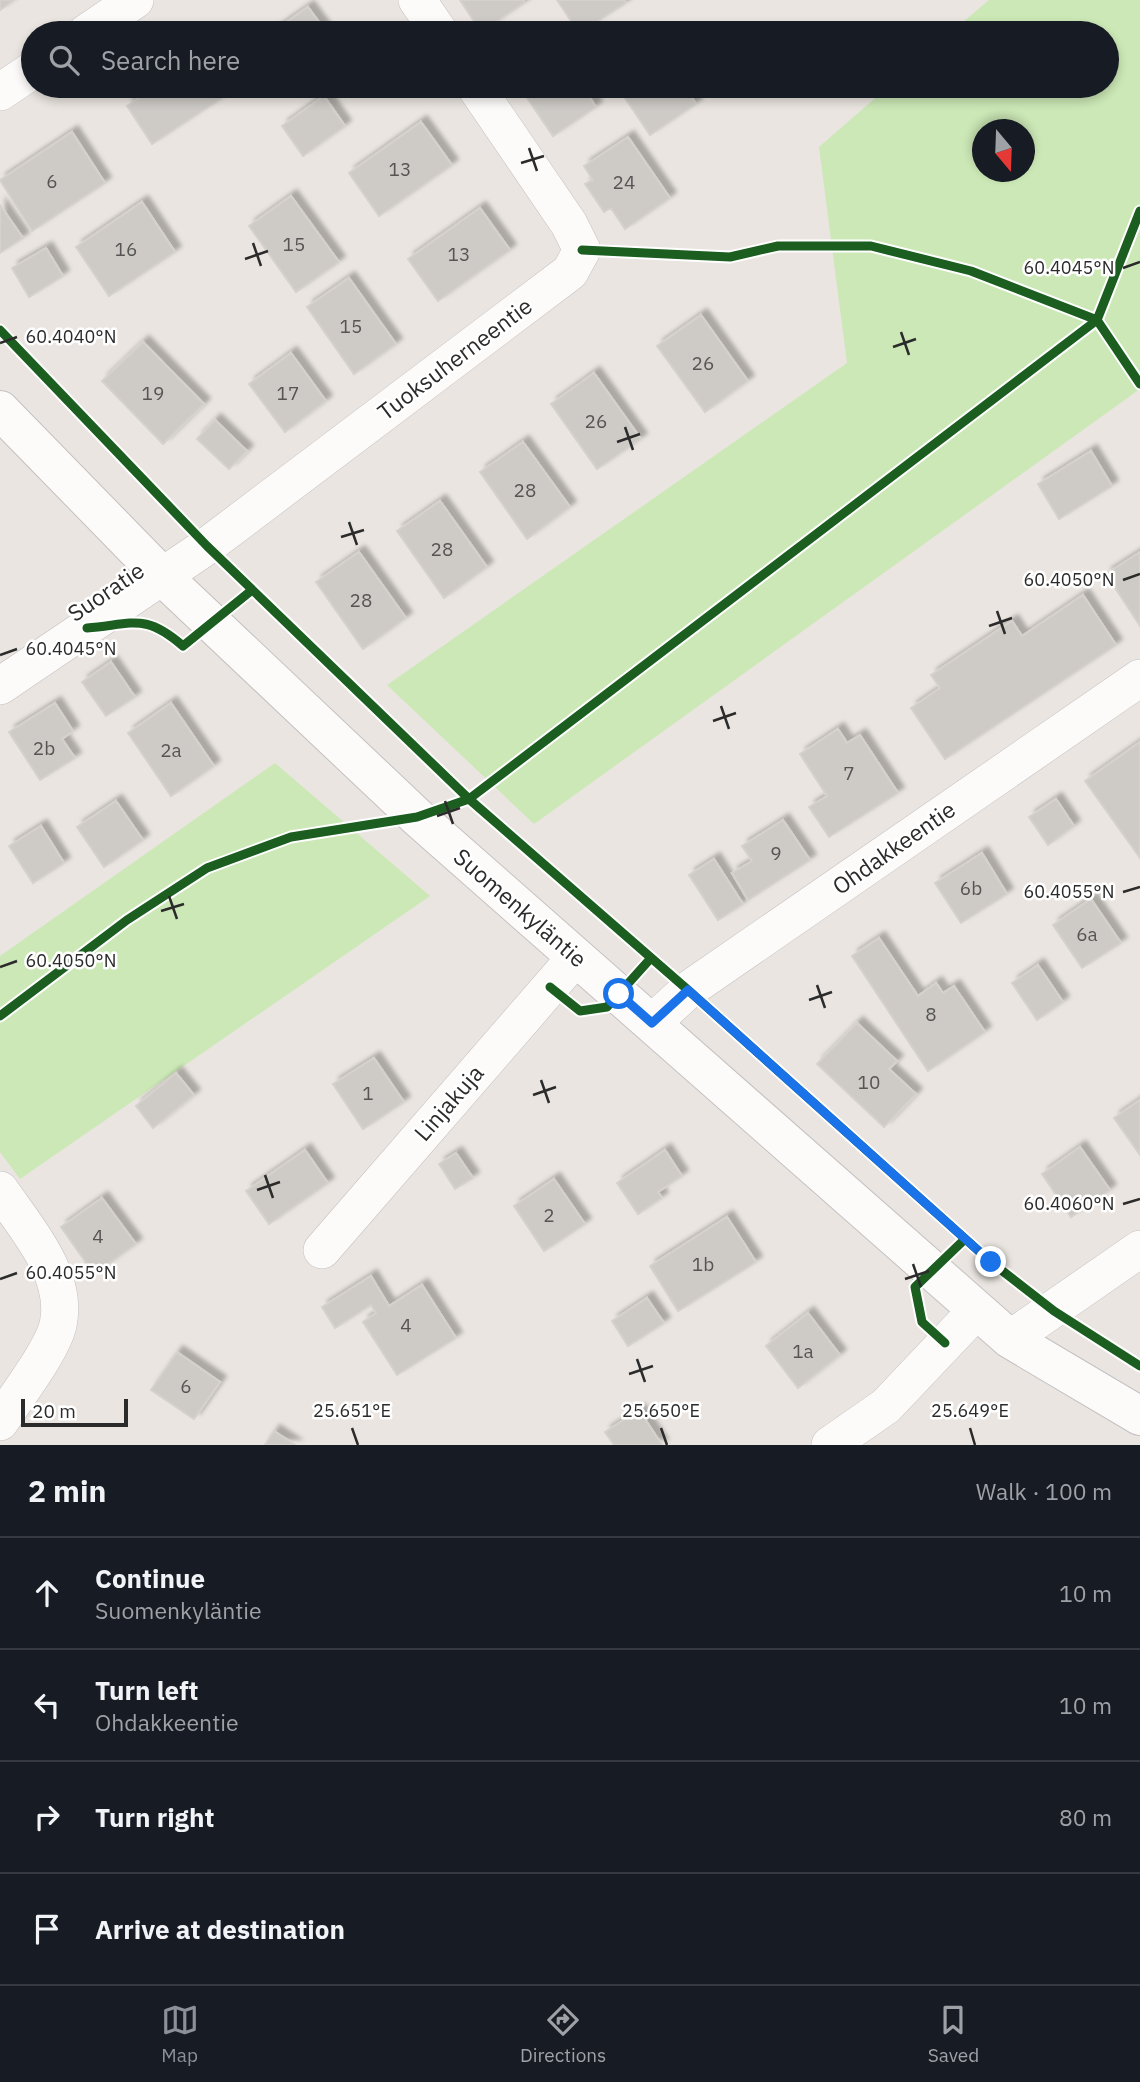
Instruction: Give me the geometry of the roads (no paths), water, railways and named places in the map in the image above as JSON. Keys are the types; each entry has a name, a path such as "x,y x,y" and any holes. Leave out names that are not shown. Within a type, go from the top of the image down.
{"street":[{"path":"104,21 135,0"},
{"path":"417,0 432,21"},
{"path":"0,92 21,77"},
{"name":"Tuoksuherneentie","path":"163,577 570,272 582,250 569,224 483,98"},
{"name":"Suomenkyläntie","path":"0,410 163,577 417,817 1010,1339 1140,1416"},
{"name":"Suoratie","path":"0,686 163,577"},
{"name":"Ohdakkeentie","path":"652,1023 688,990 1140,678"},
{"name":"Linjakuja","path":"322,1250 576,957"},
{"path":"0,1190 50,1267 59,1311 52,1340 0,1422"},
{"path":"1010,1339 1140,1249"},
{"path":"830,1445 886,1406 977,1310"}]}
